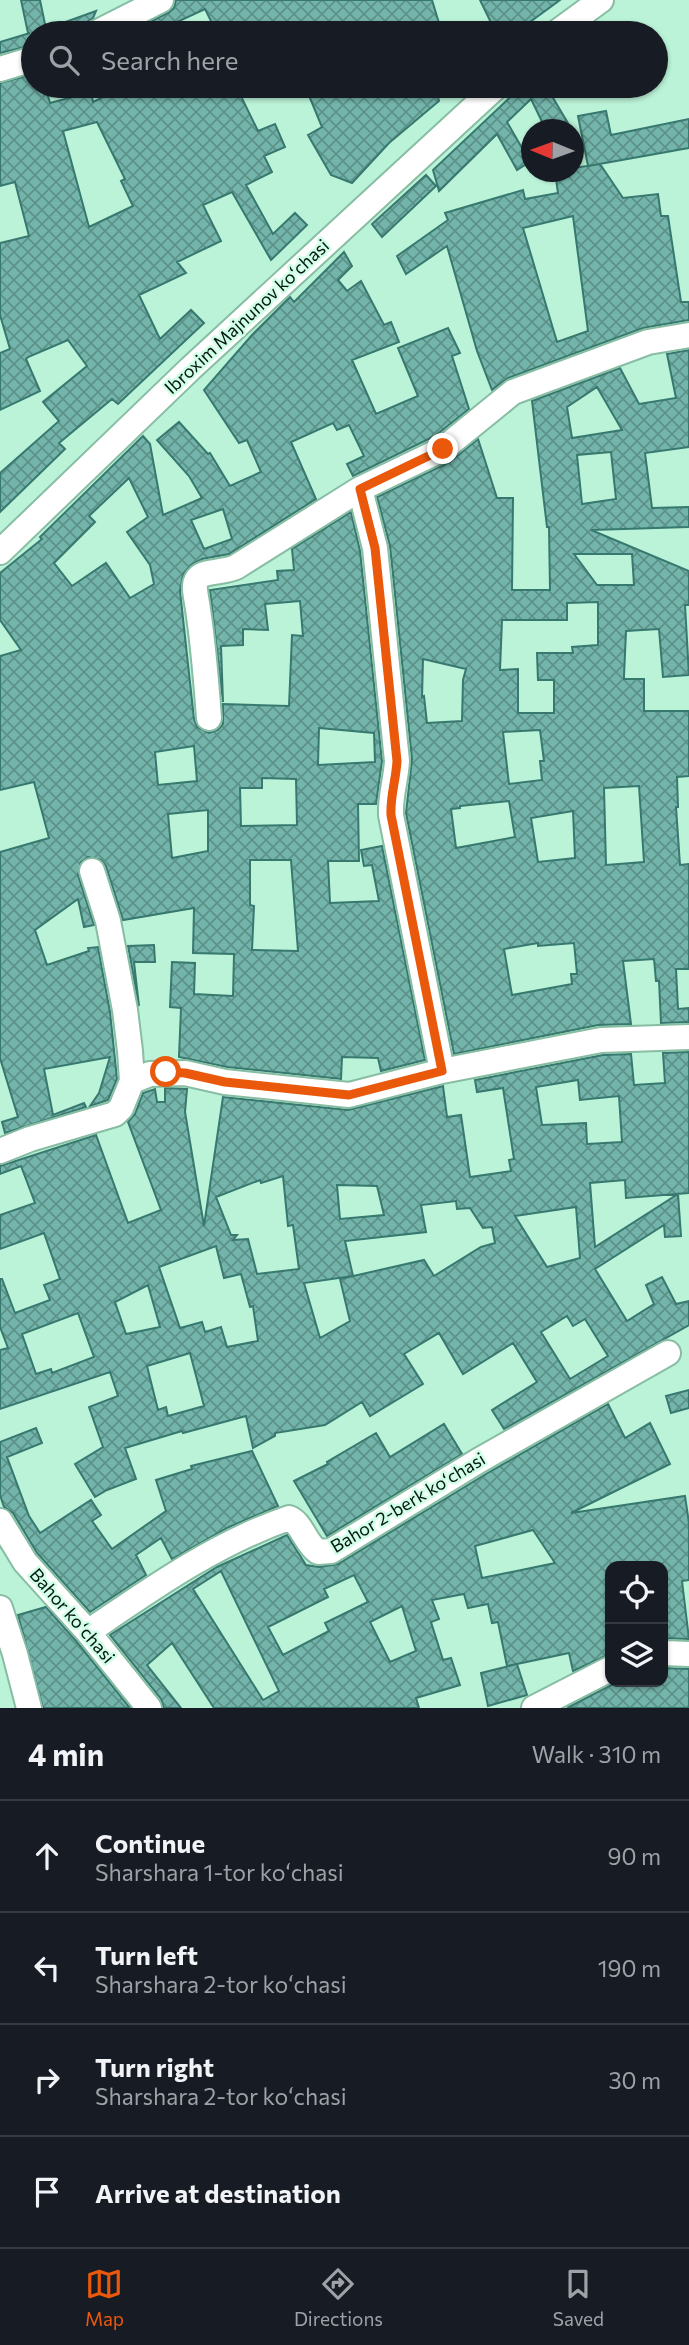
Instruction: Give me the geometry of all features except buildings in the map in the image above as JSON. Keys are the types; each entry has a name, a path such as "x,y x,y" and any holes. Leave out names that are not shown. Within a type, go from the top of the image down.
{"street":[{"path":"120,21 161,0"},
{"path":"572,21 601,0"},
{"path":"0,69 21,63"},
{"name":"Ibroxim Majnunov koʻchasi","path":"0,552 191,368 484,98"},
{"path":"209,718 202,630 194,589 197,578 236,567 360,489 443,449 513,392 648,342 689,335"},
{"path":"360,489 375,548 397,761 396,778 391,788 391,815 442,1071"},
{"path":"0,1151 30,1139 115,1114 121,1108 132,1081 125,1010 108,921 92,871"},
{"path":"132,1081 150,1074 185,1073 225,1082 349,1095 442,1071 601,1040 689,1037"},
{"name":"Bahor 2-berk koʻchasi","path":"88,1632 217,1549 254,1530 289,1518 296,1521 309,1546 318,1552 331,1551 478,1461 668,1353"},
{"name":"Bahor koʻchasi","path":"0,1521 25,1562 88,1632 149,1708"},
{"path":"0,1608 29,1708"},
{"path":"668,1653 689,1654"},
{"path":"534,1708 605,1672"}],"route":[{"path":"166,1072 185,1073 225,1082 349,1095 442,1071 391,815 391,788 396,778 397,761 375,548 360,489 443,449"}]}
